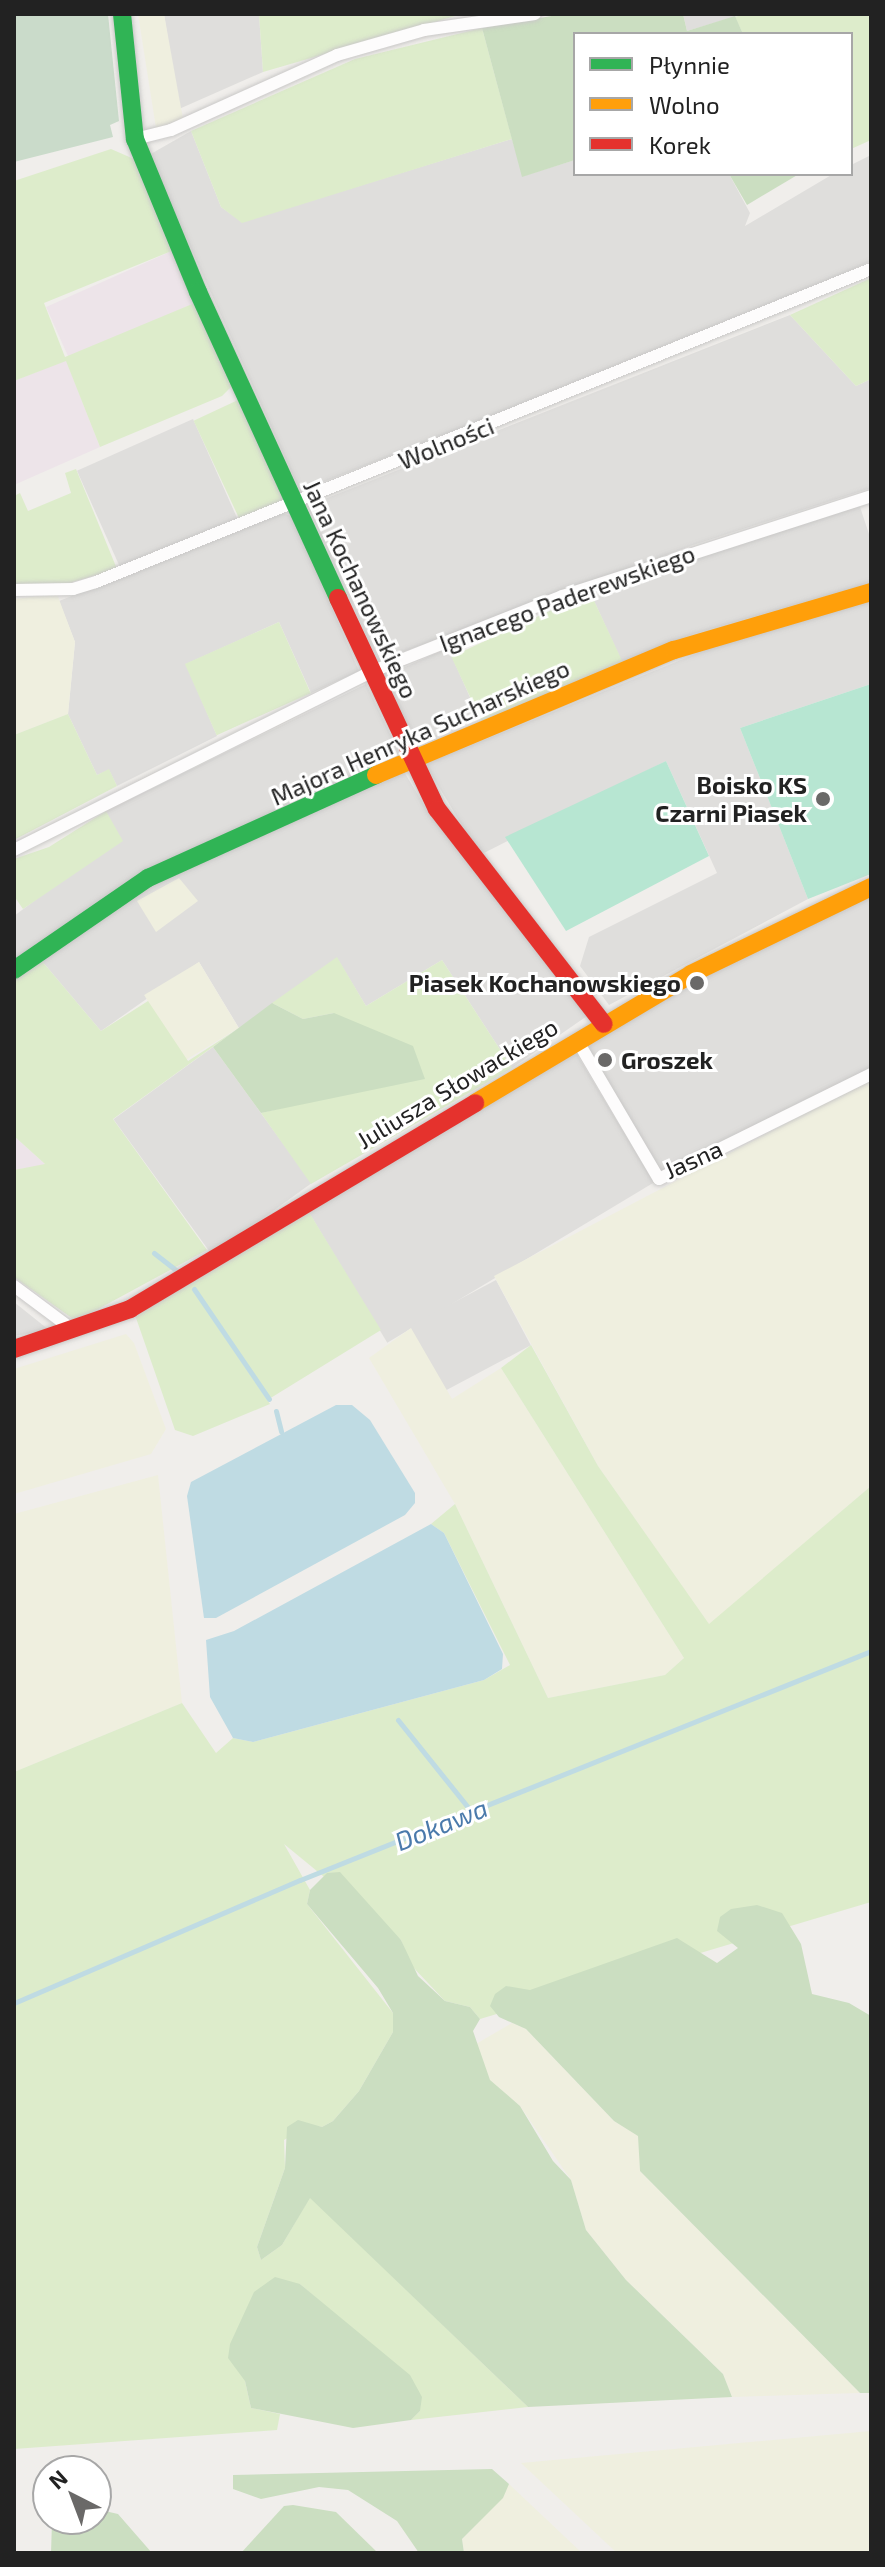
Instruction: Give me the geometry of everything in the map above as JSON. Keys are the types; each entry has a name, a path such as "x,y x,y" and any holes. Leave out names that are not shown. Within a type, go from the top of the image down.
{"street":[{"name":"Jana Kochanowskiego","path":"122,14 135,139 198,292 411,759 437,809 604,1024"},
{"path":"135,139 171,130 337,55 424,30 535,14"},
{"name":"Wolności","path":"14,590 73,589 96,582 871,269"},
{"name":"Ignacego Paderewskiego","path":"14,850 373,671 562,596 871,496"},
{"name":"Majora Henryka Sucharskiego","path":"14,970 148,878 411,759 674,650 871,592"},
{"name":"Juliusza Słowackiego","path":"14,1349 130,1309 705,966 871,887"},
{"name":"Jasna","path":"577,1040 659,1179 871,1074"},
{"path":"14,1286 73,1330"}],"shaded area":[{"path":"164,14 259,14 263,72 179,109"},
{"path":"683,14 744,14 687,31"},
{"path":"191,131 221,207 242,222 512,139 523,176 573,161 573,176 730,176 750,213 745,226 830,176 853,176 853,164 871,155 871,261 772,306 300,491 149,155"},
{"path":"174,250 197,302 69,359 46,307"},
{"path":"790,315 856,386 871,379 871,488 693,545 378,661 307,506"},
{"path":"66,360 100,447 14,485 14,381"},
{"path":"193,419 238,520 122,572 77,471"},
{"path":"859,504 871,540 871,583 693,634 622,662 590,592"},
{"path":"283,513 293,517 359,671 311,693 279,622 186,664 217,736 117,786 109,770 97,775 68,714 75,642 59,601"},
{"path":"871,600 871,684 740,728 808,899 609,1005 580,966 589,937 717,873 666,761 480,855 425,764 730,640"},
{"path":"448,648 479,718 416,746 385,676"},
{"path":"366,684 400,755 313,797 14,963 14,916 54,886 106,811"},
{"path":"403,770 427,810 587,1016 512,1068 442,960 366,1006 337,958 239,1028 199,962 101,1031 41,960 141,888"},
{"path":"871,888 871,1072 659,1178 578,1040"},
{"path":"213,1047 312,1183 212,1255 113,1119"},
{"path":"573,1048 654,1183 387,1343 306,1208"},
{"path":"14,1136 46,1165 14,1170"},
{"path":"496,1280 531,1345 444,1391 409,1326"},
{"path":"14,1302 49,1330 14,1336"}],"green space":[{"path":"14,14 108,14 119,121 110,125 113,137 14,162"},
{"path":"138,14 164,14 183,119 156,128"},
{"path":"259,14 462,14 263,72"},
{"path":"563,14 683,14 687,31 735,16 742,32 573,32 573,161 522,177 482,28"},
{"path":"744,14 871,14 871,140 853,148 853,32 742,32 735,17"},
{"path":"482,28 512,139 242,223 221,207 191,131 355,59"},
{"path":"111,149 134,159 174,250 44,303 65,357 197,302 232,386 222,396 100,447 66,361 14,381 14,181"},
{"path":"730,176 796,176 747,205"},
{"path":"871,278 871,379 856,386 790,315"},
{"path":"238,400 284,500 240,520 194,421"},
{"path":"76,469 117,569 69,583 14,585 14,496 20,493 28,511 71,493 65,473"},
{"path":"590,592 623,662 484,726 451,657"},
{"path":"57,594 75,642 68,714 14,735 14,599"},
{"path":"279,622 311,693 217,735 185,664"},
{"name":"Boisko KS Czarni Piasek","path":"871,684 871,874 808,899 740,728"},
{"path":"68,714 97,775 109,769 117,786 14,840 14,735"},
{"path":"666,761 709,856 566,931 505,837"},
{"path":"106,811 123,841 23,909 14,896 14,859 49,847"},
{"path":"179,878 198,901 156,932 137,901"},
{"path":"337,957 366,1006 442,960 512,1068 311,1184 261,1113 319,1099 334,1013 303,1019 272,1003"},
{"path":"41,960 101,1031 148,1001 188,1061 239,1028 113,1119 207,1250 76,1321 14,1277 14,1170 45,1164 14,1136 14,979"},
{"path":"199,962 239,1028 184,1061 144,995"},
{"path":"272,1003 303,1019 334,1013 413,1046 425,1079 261,1113 213,1047"},
{"path":"871,1079 871,1486 709,1625 598,1466 494,1276"},
{"path":"307,1209 381,1330 269,1399 194,1292 270,1404 193,1436 175,1430 135,1315"},
{"path":"411,1328 452,1399 501,1368 684,1658 665,1675 548,1698 455,1504 369,1358"},
{"path":"126,1334 134,1343 166,1429 151,1454 14,1494 14,1369"},
{"path":"531,1345 598,1466 709,1624 871,1486 871,1902 480,2019 470,2007 445,2001 411,1965 401,1940 284,1844 310,1890 307,1904 393,2013 393,2032 359,2091 333,2121 322,2127 310,2125 284,2140 285,2168 257,2247 261,2260 282,2245 310,2197 528,2407 411,2420 420,2411 360,2336 300,2284 245,2381 251,2408 280,2414 277,2430 14,2449 14,1772 182,1703 216,1753 233,1738 253,1742 484,1680 510,1665 444,1533 431,1524 455,1504 548,1698 665,1675 684,1658 501,1368"},
{"path":"158,1475 182,1703 14,1772 14,1514"},
{"path":"340,1872 401,1940 418,1976 445,2001 470,2007 480,2019 473,2031 490,2080 520,2106 553,2161 571,2180 586,2230 626,2280 723,2374 732,2397 528,2407 310,2198 282,2245 261,2260 257,2247 285,2168 287,2127 298,2120 322,2127 333,2121 359,2091 393,2032 393,2013 378,1988 307,1904 310,1890 327,1873"},
{"path":"757,1905 782,1913 801,1944 812,1994 849,2003 871,2016 871,2393 860,2393 640,2171 638,2136 614,2121 526,2029 499,2017 490,2006 495,1994 506,1986 530,1990 677,1938 717,1963 738,1948 717,1931 720,1917 731,1909"},
{"path":"512,2023 526,2029 614,2121 639,2136 640,2171 860,2393 732,2397 723,2374 626,2280 586,2230 571,2180 520,2106 490,2081 476,2044"},
{"path":"275,2277 300,2284 410,2375 422,2397 420,2411 411,2420 353,2428 251,2408 245,2381 228,2358 230,2344 254,2292"},
{"path":"871,2431 871,2553 617,2553 521,2463"},
{"path":"492,2469 509,2484 503,2498 462,2539 464,2553 419,2553 397,2521 348,2490 319,2487 261,2499 233,2489 233,2475"},
{"path":"509,2484 582,2553 464,2553 462,2539 502,2498"},
{"path":"284,2506 336,2512 378,2553 241,2553"},
{"path":"112,2513 118,2514 152,2553 51,2553 52,2535 112,2535"}],"water":[{"path":"336,1405 352,1405 370,1420 415,1493 415,1503 405,1515 216,1618 204,1618 187,1496 191,1482"},
{"path":"431,1524 444,1533 503,1654 502,1669 484,1680 253,1742 233,1738 210,1697 206,1640 234,1631"}],"waterway":[{"path":"154,1253 178,1272"},
{"path":"194,1289 269,1399"},
{"path":"276,1411 281,1431"},
{"name":"Dokawa","path":"14,2003 300,1880 871,1651"},
{"path":"398,1720 471,1811"}],"traffic: fast":[{"path":"122,14 135,139 198,292 338,598"},
{"path":"14,970 148,878 376,775"}],"traffic: slow":[{"path":"376,775 674,650 871,592"},
{"path":"475,1103 691,974 871,887"}],"traffic: jam":[{"path":"338,598 437,809 604,1024"},
{"path":"14,1349 130,1309 475,1103"}],"place":[{"name":"Boisko KS Czarni Piasek","path":"823,799"},
{"name":"Piasek Kochanowskiego","path":"697,983"},
{"name":"Groszek","path":"605,1060"}]}
